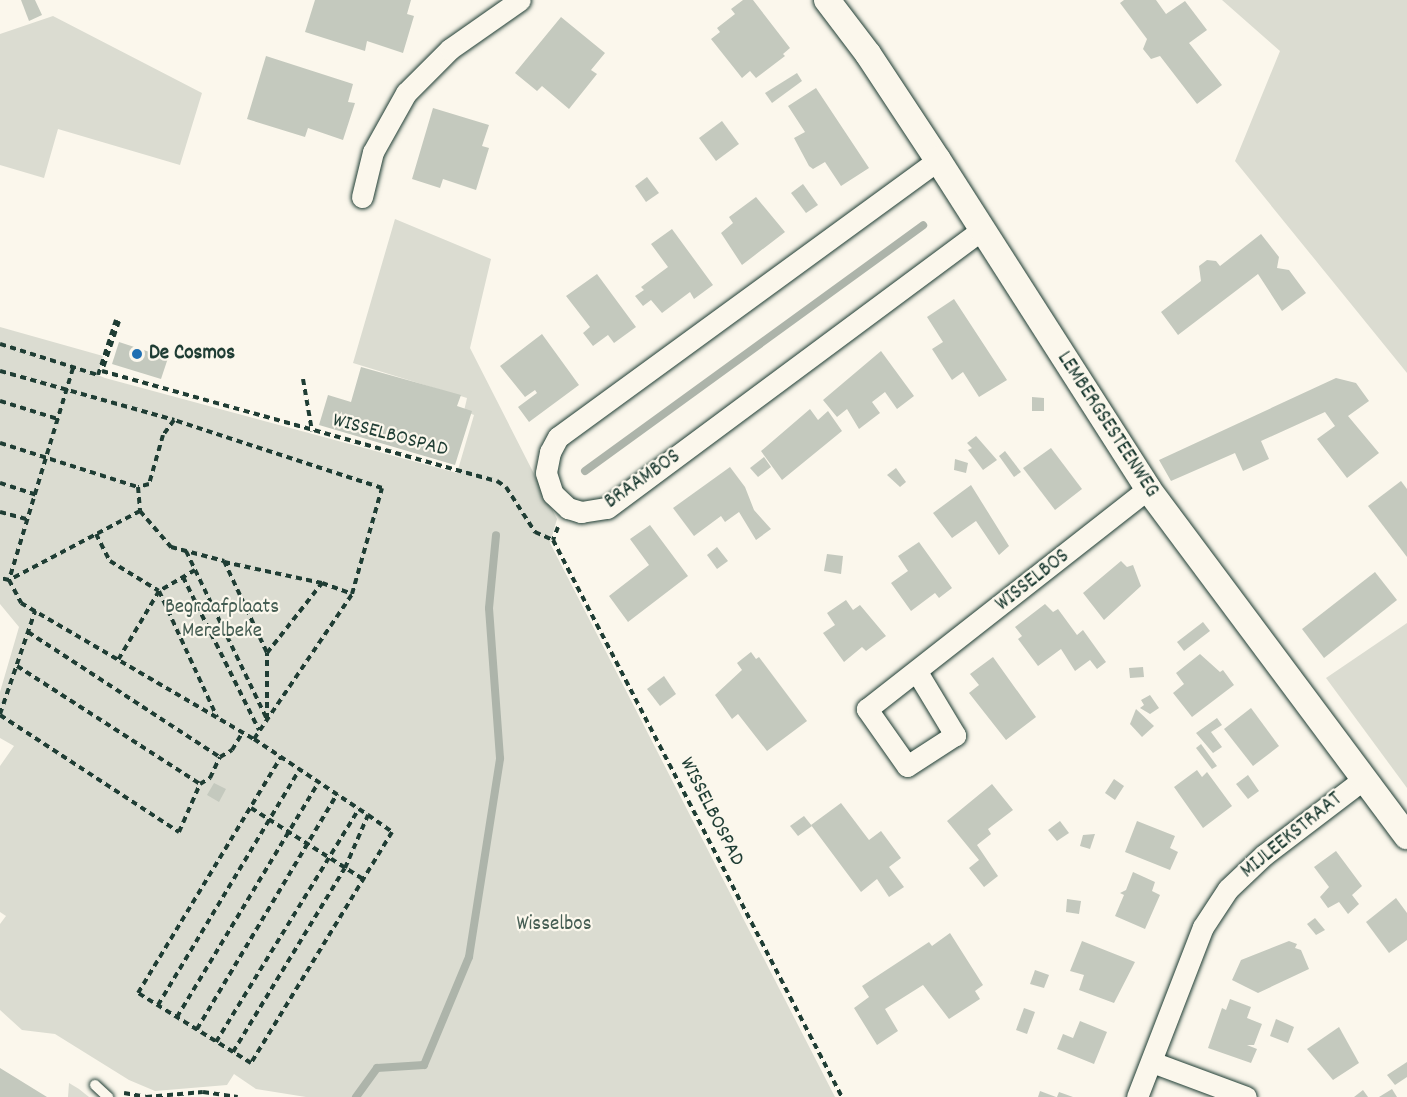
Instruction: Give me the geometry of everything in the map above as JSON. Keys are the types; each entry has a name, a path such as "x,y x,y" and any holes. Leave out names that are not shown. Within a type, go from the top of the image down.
{"street":[{"path":"362,197 372,152 406,93 450,50 520,0"},
{"name":"LEMBERGSESTEENWEG","path":"826,0 868,54 938,160 1148,489 1407,836"},
{"name":"BRAAMBOS","path":"938,160 558,437 550,452 546,473 553,494 568,508 581,512 607,508 982,230"},
{"name":"WISSELBOS","path":"917,672 1148,489"},
{"name":"MIJLEEKSTRAAT","path":"1137,1097 1203,927 1228,889 1264,855 1365,778"},
{"path":"1152,1062 1246,1097"}],"lane":[{"path":"95,1085 108,1097"}],"path":[{"path":"0,344 98,375 118,320 102,371 312,430"},
{"path":"73,368 29,520 9,580 21,603 243,732 282,757 300,769 392,832 251,1064 138,993 282,757"},
{"path":"0,371 174,420 382,488 352,594 254,739"},
{"name":"WISSELBOSPAD","path":"303,379 312,430 497,481 506,487 535,532 553,540 842,1097"},
{"path":"0,401 58,419"},
{"path":"0,442 138,487 149,484 163,435 174,420"},
{"path":"0,483 36,495"},
{"path":"138,487 140,511 171,547 322,583 352,594"},
{"path":"0,578 9,580 140,511"},
{"path":"0,512 29,520"},
{"path":"553,540 561,520"},
{"path":"96,534 110,561 159,591 218,717"},
{"path":"185,551 267,719"},
{"path":"224,561 267,653 267,719"},
{"path":"118,660 159,591 195,570"},
{"path":"183,577 259,730"},
{"path":"267,653 322,583"},
{"path":"35,611 0,715 179,832 200,784 210,778 220,757 232,750 243,732"},
{"path":"28,632 220,757"},
{"path":"16,666 200,784"},
{"path":"158,1005 300,769"},
{"path":"177,1017 319,782"},
{"path":"197,1029 337,794"},
{"path":"251,807 363,879"},
{"path":"216,1042 359,809"},
{"path":"233,1052 345,868 368,815"},
{"path":"95,1085 108,1091 146,1097 218,1095 237,1097"}],"green space":[{"path":"1222,0 1407,0 1407,373 1235,161 1280,51"},
{"path":"53,16 202,93 180,165 58,129 44,178 0,165 0,34"},
{"path":"395,219 491,259 470,348 557,519 550,543 835,1097 306,1097 256,1089 234,1074 227,1085 155,1091 129,1080 55,1034 22,1030 0,1010 0,924 6,916 0,912 0,766 14,746 0,738 0,692 19,627 0,604 0,327 103,356 98,375 105,378 457,473 474,415 464,411 467,398 353,363"},
{"path":"1407,623 1407,788 1326,678"},
{"path":"69,1083 79,1089 89,1097 68,1097"}],"building":[{"path":"21,0 35,0 42,15 29,21"},
{"path":"315,0 411,0 407,14 414,16 403,53 367,41 365,51 305,32"},
{"path":"743,0 753,0 790,48 783,54 785,56 756,78 750,71 742,78 711,39 720,32 717,28 735,14 731,9"},
{"path":"1124,0 1156,0 1166,14 1185,1 1207,30 1189,43 1222,85 1197,104 1160,56 1151,59 1143,49 1147,39 1120,3"},
{"path":"561,17 605,53 591,70 597,74 569,109 542,86 537,91 515,73"},
{"path":"266,56 353,84 348,102 355,103 343,140 308,128 305,137 247,119"},
{"path":"797,73 802,81 772,103 765,93"},
{"path":"816,88 869,168 841,186 825,162 813,169 809,166 794,138 805,132 788,106"},
{"path":"433,108 489,125 482,146 489,148 476,190 443,179 440,188 412,179"},
{"path":"722,121 739,144 716,161 699,138"},
{"path":"647,177 659,193 646,202 635,186"},
{"path":"803,184 818,205 806,213 791,193"},
{"path":"756,197 785,232 742,265 721,233 733,223 729,217"},
{"path":"672,229 713,285 694,299 690,292 662,313 651,300 643,306 635,296 644,290 641,287 668,267 651,244"},
{"path":"1261,234 1279,257 1277,268 1289,270 1306,293 1282,311 1258,274 1178,335 1161,312 1201,281 1199,266 1207,260 1216,261 1220,266"},
{"path":"597,274 636,327 614,343 608,335 593,346 583,333 590,327 566,296"},
{"path":"954,299 1007,380 979,397 963,372 952,380 932,349 943,342 927,317"},
{"path":"542,334 579,385 529,422 518,407 537,393 535,390 525,397 500,366"},
{"path":"119,342 168,358 161,379 112,364"},
{"path":"881,351 914,396 897,409 885,392 872,402 880,413 859,429 847,409 837,417 823,400"},
{"path":"361,367 461,395 457,406 472,411 455,465 319,425 328,395 351,402"},
{"path":"1336,378 1356,383 1369,401 1348,416 1379,453 1347,478 1317,439 1335,426 1325,412 1261,441 1269,459 1243,471 1235,453 1171,481 1159,460"},
{"path":"1032,397 1044,398 1044,411 1032,411"},
{"path":"810,409 818,420 828,411 842,431 782,480 761,451"},
{"path":"976,436 997,460 983,470 968,450 972,448 967,443"},
{"path":"1051,448 1082,489 1055,510 1023,468"},
{"path":"1005,451 1021,472 1014,477 999,456"},
{"path":"764,457 771,467 758,477 750,468"},
{"path":"955,459 968,463 966,473 954,470"},
{"path":"730,467 745,487 754,510 771,529 756,540 739,512 725,522 721,516 694,536 673,508"},
{"path":"896,468 906,482 900,487 887,475"},
{"path":"1401,481 1407,489 1407,557 1368,506"},
{"path":"971,485 1009,546 999,555 976,521 952,538 933,513"},
{"path":"650,525 688,576 628,622 609,596 649,565 630,539"},
{"path":"919,542 952,588 939,598 935,593 911,611 891,583 908,571 898,556"},
{"path":"717,547 728,561 717,569 707,555"},
{"path":"827,554 843,556 841,574 824,571"},
{"path":"1121,561 1127,567 1133,565 1141,586 1104,620 1083,593"},
{"path":"1375,572 1397,600 1324,658 1302,629"},
{"path":"846,600 853,610 860,605 886,636 866,651 862,647 844,662 823,633 835,625 827,613"},
{"path":"1045,604 1053,612 1058,609 1077,635 1083,630 1106,662 1097,669 1090,660 1075,671 1061,649 1038,666 1018,639 1022,636 1015,627"},
{"path":"1203,622 1210,631 1184,651 1177,642"},
{"path":"751,652 756,659 759,657 807,721 767,751 738,714 732,719 715,695 742,670 737,663"},
{"path":"1200,654 1220,672 1223,670 1234,685 1192,717 1173,693 1184,684 1176,673"},
{"path":"993,657 1036,717 1006,740 969,693 979,685 970,674"},
{"path":"1143,667 1144,677 1130,678 1129,668"},
{"path":"664,676 676,694 660,706 647,689"},
{"path":"1150,695 1159,708 1150,714 1140,708 1144,705 1141,700"},
{"path":"1251,708 1279,746 1253,766 1224,729"},
{"path":"1136,709 1154,726 1142,737 1130,724"},
{"path":"1217,718 1222,725 1211,732 1222,747 1213,753 1196,733"},
{"path":"1201,744 1217,766 1212,769 1196,748"},
{"path":"1197,770 1202,777 1207,772 1232,806 1203,828 1174,787"},
{"path":"1248,775 1259,791 1248,799 1236,784"},
{"path":"1114,779 1124,786 1115,800 1105,793"},
{"path":"214,783 226,789 219,802 207,795"},
{"path":"992,784 1013,810 988,829 991,834 977,845 998,876 984,887 969,868 979,860 947,821"},
{"path":"841,803 869,840 881,831 901,858 889,867 904,887 889,897 877,879 861,892 811,825"},
{"path":"804,816 812,826 798,836 790,826"},
{"path":"1060,821 1069,833 1057,841 1048,830"},
{"path":"1137,821 1175,836 1170,848 1178,852 1170,870 1125,852"},
{"path":"1095,834 1090,849 1080,846 1083,835"},
{"path":"1336,851 1362,886 1352,895 1359,904 1348,914 1339,902 1328,908 1320,897 1329,887 1314,867"},
{"path":"1133,872 1155,882 1152,891 1160,895 1145,929 1115,916 1124,895 1120,893 1126,890"},
{"path":"1396,898 1407,913 1407,940 1389,953 1366,922"},
{"path":"1067,899 1081,901 1079,914 1066,912"},
{"path":"1315,918 1325,930 1316,935 1307,924"},
{"path":"950,933 983,985 975,991 980,999 949,1019 923,985 885,1009 898,1031 877,1045 854,1008 869,997 862,986 929,942 932,946"},
{"path":"1082,941 1135,962 1114,1003 1079,990 1084,975 1070,971"},
{"path":"1289,941 1297,944 1295,948 1301,950 1309,969 1258,993 1232,980 1241,960"},
{"path":"1035,970 1049,975 1044,988 1030,984"},
{"path":"1230,999 1251,1007 1247,1018 1262,1024 1254,1045 1247,1045 1257,1049 1251,1063 1208,1048 1222,1008 1226,1010"},
{"path":"1024,1008 1035,1012 1027,1034 1016,1030"},
{"path":"1276,1019 1294,1027 1288,1043 1270,1036"},
{"path":"1080,1021 1107,1032 1094,1064 1057,1049 1063,1034 1073,1038"},
{"path":"1339,1027 1359,1063 1333,1080 1307,1049"},
{"path":"1407,1062 1407,1077 1395,1085 1387,1075"},
{"path":"0,1068 34,1089 47,1097 0,1097"},
{"path":"1392,1089 1397,1097 1379,1097"},
{"path":"1363,1090 1368,1097 1354,1097"},
{"path":"1040,1091 1056,1097 1038,1097"},
{"path":"1059,1092 1073,1097 1057,1097"}],"waterway":[{"path":"585,471 923,225"},
{"path":"356,1097 377,1068 424,1065 469,957 500,758 489,608 496,535"}],"place":[{"name":"De Cosmos","path":"137,354"}],"park label":[{"name":"Begraafplaats Merelbeke","path":"222,620"},
{"name":"Wisselbos","path":"554,925"}]}
